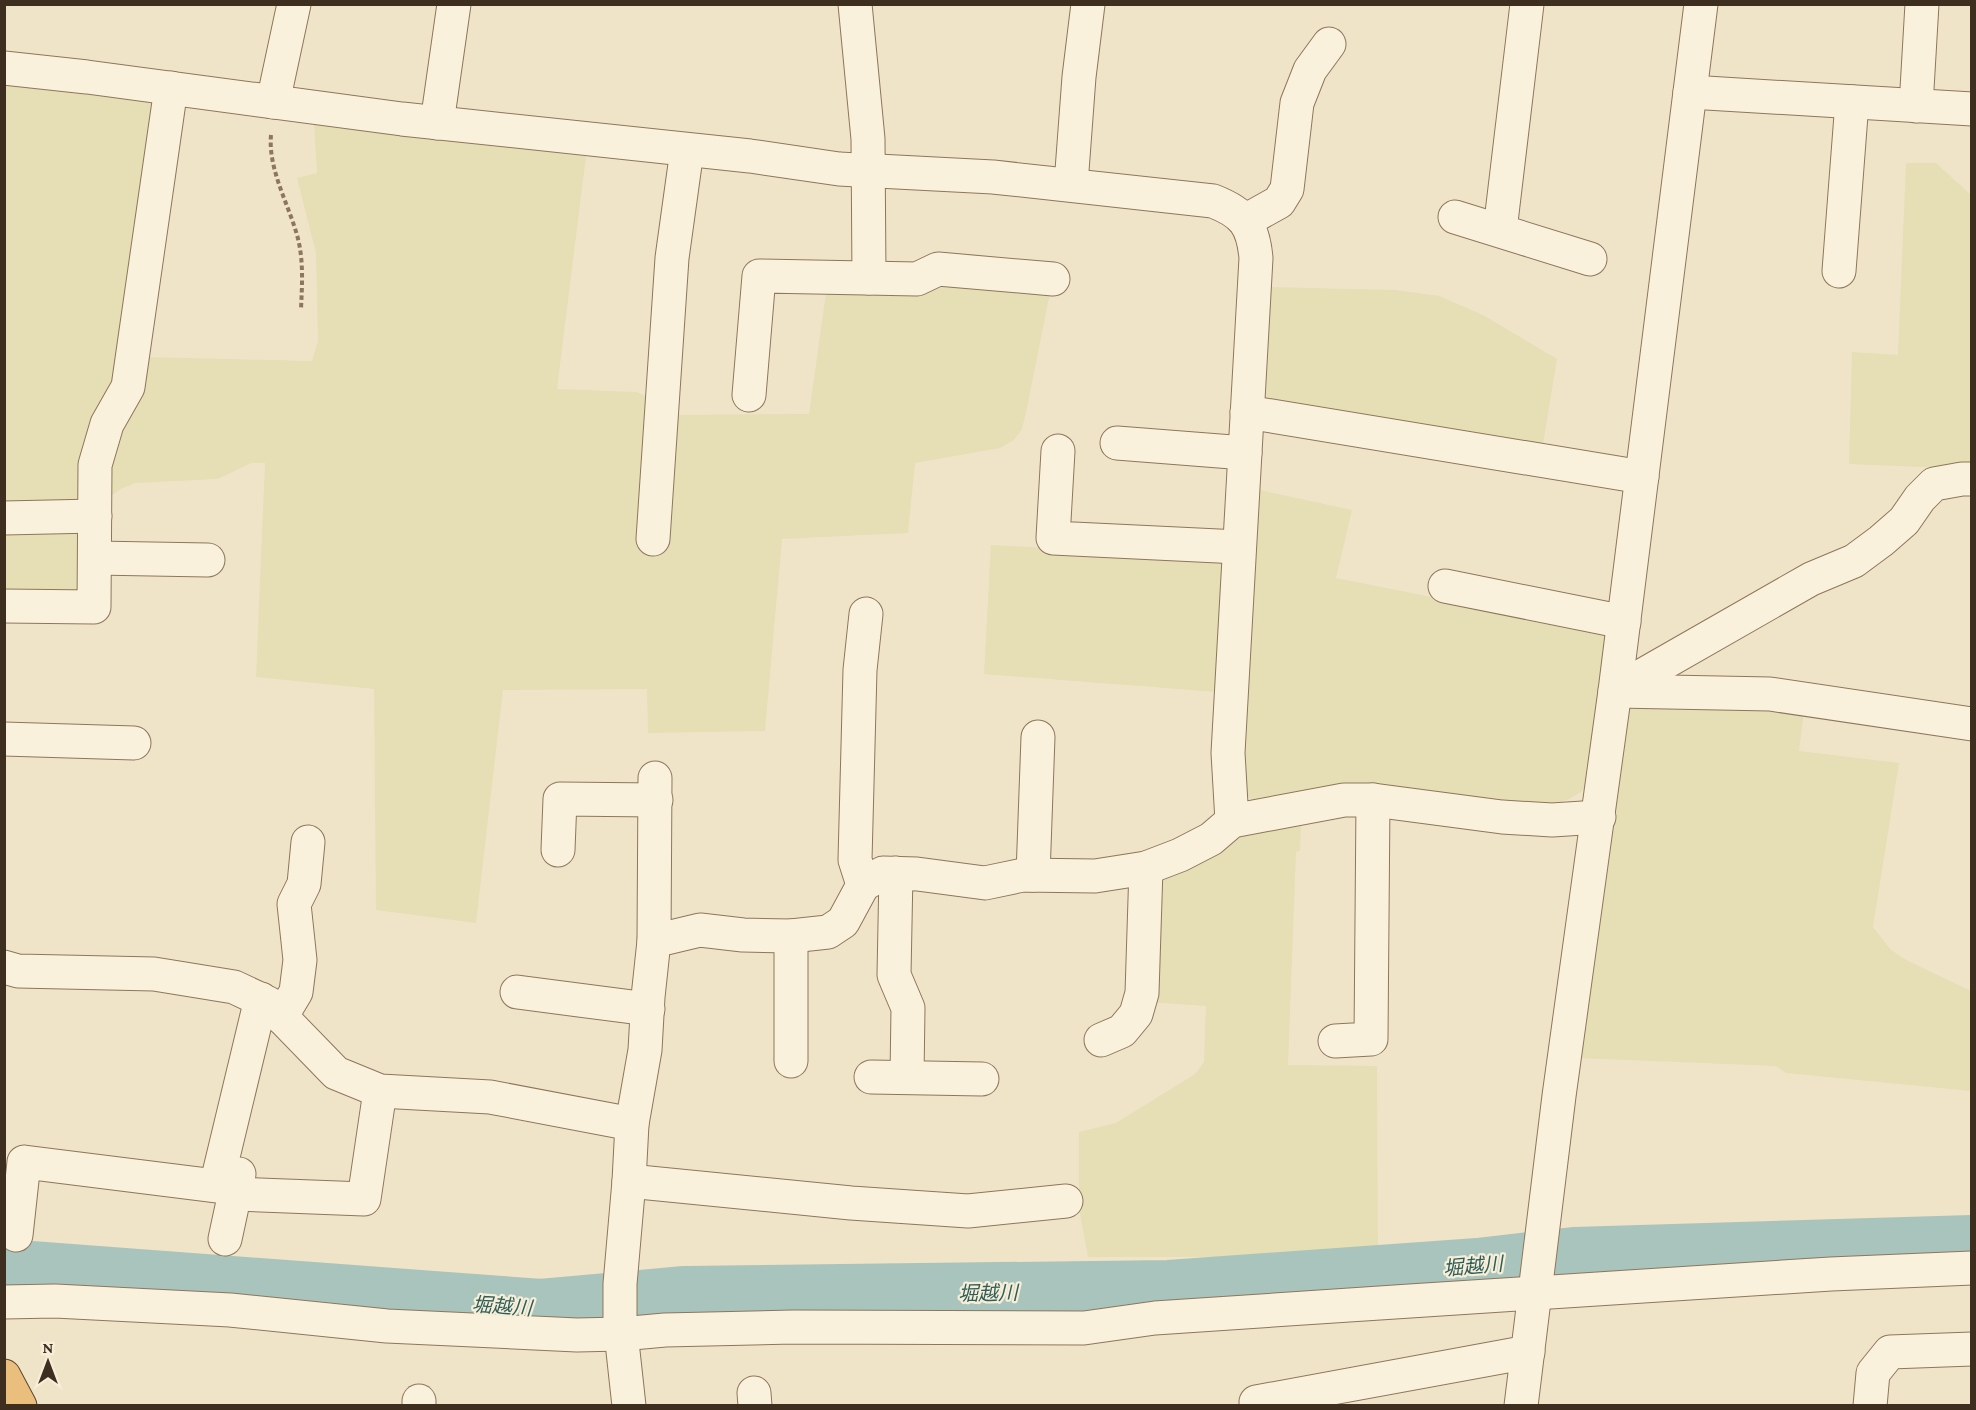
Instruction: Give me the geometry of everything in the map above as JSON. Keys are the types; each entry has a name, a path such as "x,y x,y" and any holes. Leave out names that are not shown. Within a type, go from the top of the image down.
{"highway":[{"path":"4,1376 20,1406"}],"street":[{"path":"273,102 294,4"},
{"path":"437,123 454,4"},
{"path":"855,4 870,170 869,278"},
{"path":"1071,184 1079,77 1088,4"},
{"path":"1500,230 1527,4"},
{"path":"1521,1406 1558,1096 1616,692 1701,4"},
{"path":"1916,106 1922,4"},
{"path":"1245,221 1279,202 1287,189 1296,103 1310,70 1329,44"},
{"path":"4,68 437,123 839,169 993,177 1071,184 1213,201 1232,208 1245,221 1254,238 1256,258 1228,753 1232,821"},
{"path":"4,606 94,607 95,465 107,424 128,387 171,88"},
{"path":"1690,92 1971,110"},
{"path":"1839,271 1852,102"},
{"path":"653,539 672,258 687,150"},
{"path":"1455,218 1590,259"},
{"path":"748,395 759,276 917,279 938,269 1053,279"},
{"path":"1247,412 1642,477"},
{"path":"1117,443 1245,453"},
{"path":"1058,451 1053,537 1239,547"},
{"path":"1616,692 1811,579 1854,561 1904,521 1920,498 1934,484 1971,479"},
{"path":"4,518 95,516"},
{"path":"95,558 208,560"},
{"path":"1445,586 1483,579 1624,622"},
{"path":"863,885 855,860 860,670 866,615"},
{"path":"1616,692 1770,694 1971,724"},
{"path":"1033,875 1038,736"},
{"path":"4,739 134,743"},
{"path":"558,850 560,799 656,789 654,941 645,1050 632,1124 620,1284 620,1329 629,1406"},
{"path":"654,941 700,930 743,935 791,936 828,932 843,922 863,885 883,873 917,874 985,883 1023,874 1095,876 1146,868 1180,855 1211,839 1232,821 1344,800 1373,800 1502,817 1552,820 1599,817"},
{"path":"1335,1041 1371,1039 1373,800"},
{"path":"16,1235 24,1162 216,1186 271,1008 296,992 300,960 294,904 304,884 308,842"},
{"path":"1101,1040 1122,1031 1136,1014 1142,993 1146,868"},
{"path":"896,873 894,975 908,1008 907,1077"},
{"path":"791,936 791,1061"},
{"path":"4,967 18,971 154,974 234,987 271,1008 336,1073 380,1091 490,1097 632,1124"},
{"path":"517,992 648,1009"},
{"path":"871,1077 982,1078"},
{"path":"225,1239 238,1179 364,1199 380,1091"},
{"path":"629,1181 852,1190 968,1210 1066,1201"},
{"path":"4,1302 56,1301 219,1309 387,1326 577,1335 620,1329 1084,1328 1167,1317 1535,1290 1971,1268"},
{"path":"1870,1406 1873,1373 1890,1352 1971,1349"},
{"path":"1254,1394 1528,1352"}],"path":[{"path":"273,102 270,145 274,167 303,260 302,310"}],"shaded area":[{"path":"4,79 161,96 126,349 89,508 5,510"},
{"path":"314,123 586,156 557,389 637,392 652,399 642,550 657,555 664,537 669,415 809,414 826,293 911,296 941,280 1051,288 1026,413 1022,429 1014,440 1000,448 915,463 908,533 782,539 765,731 648,733 647,689 503,690 476,923 376,910 374,689 256,677 265,463 251,463 218,479 135,483 103,501 104,466 144,357 312,361 318,341 316,253 297,178 317,173"},
{"path":"1906,163 1936,163 1971,195 1971,469 1849,464 1852,352 1898,355"},
{"path":"1269,287 1395,290 1439,296 1483,315 1557,359 1542,450 1265,402"},
{"path":"1255,489 1352,510 1336,578 1612,633 1589,782 1581,792 1555,804 1256,803 1245,794 1239,769"},
{"path":"85,528 84,599 5,596 5,530"},
{"path":"991,545 1224,557 1217,692 984,674"},
{"path":"1629,702 1804,711 1799,751 1899,763 1873,927 1891,950 1908,961 1971,991 1971,1091 1786,1073 1776,1066 1577,1058"},
{"path":"1301,825 1300,851 1296,852 1288,1065 1377,1066 1378,1250 1239,1257 1088,1257 1079,1208 1079,1132 1116,1123 1195,1074 1204,1062 1206,1006 1149,1002 1162,878 1238,836"}],"waterway":[{"name":"堀越川","path":"4,1269 541,1309 685,1296 1169,1290 1478,1268 1574,1257 1972,1245"}]}
